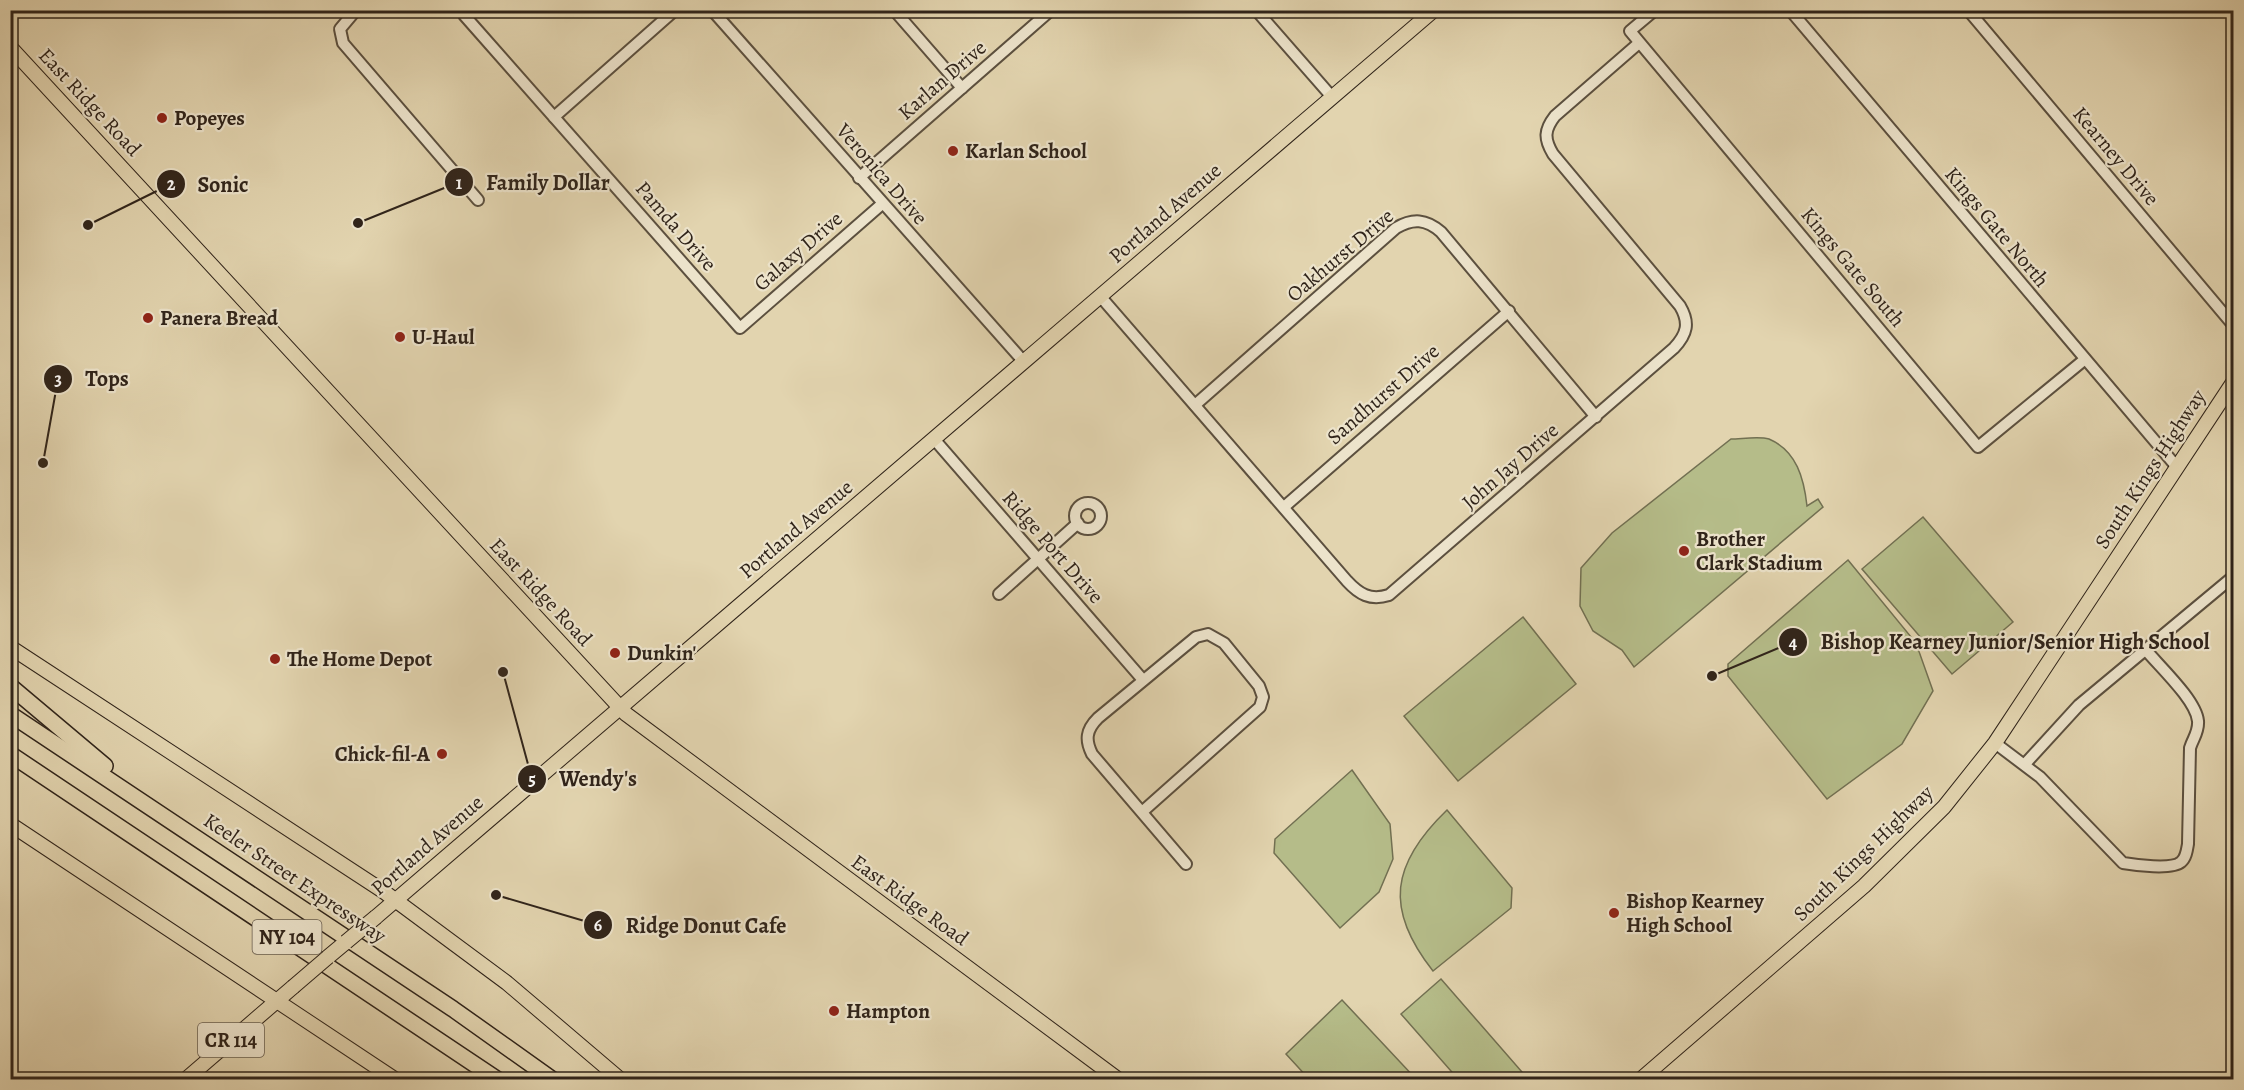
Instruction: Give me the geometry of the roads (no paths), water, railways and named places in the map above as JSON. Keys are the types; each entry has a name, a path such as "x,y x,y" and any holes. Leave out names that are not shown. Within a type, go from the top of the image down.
{"highway":[{"path":"10,686 87,753 224,856"},
{"name":"Keeler Street Expressway","path":"10,714 443,1002 553,1080"},
{"name":"NY 104","path":"10,754 469,1059 497,1080"},
{"path":"10,759 105,817"}],"main road":[{"name":"Portland Avenue","path":"185,1080 1434,10"},
{"name":"East Ridge Road","path":"10,47 619,708 637,724 1119,1080"},
{"name":"South Kings Highway","path":"1640,1080 1898,855 1927,827 1995,743 2234,381"},
{"path":"10,647 395,900 507,983 621,1080"},
{"path":"10,824 396,1080"}],"street":[{"path":"356,10 340,29 342,43 478,200"},
{"path":"554,117 675,10"},
{"name":"Veronica Drive","path":"712,10 1024,362"},
{"path":"894,10 962,88"},
{"name":"Karlan Drive","path":"859,178 1051,10"},
{"path":"1256,10 1332,97"},
{"path":"1639,43 1630,32 1654,10"},
{"name":"Kings Gate North","path":"1790,10 2176,466"},
{"name":"Kearney Drive","path":"1968,10 2234,326"},
{"name":"Pamda Drive","path":"467,13 554,117 740,328"},
{"name":"Kings Gate South","path":"1639,43 1978,447 2084,360"},
{"name":"John Jay Drive","path":"1100,296 1355,590 1363,595 1381,598 1402,585 1682,340 1687,326 1686,317 1553,154 1545,135 1548,125 1555,116 1639,43"},
{"name":"Galaxy Drive","path":"740,328 882,204"},
{"name":"Oakhurst Drive","path":"1195,405 1406,223 1425,221 1441,232 1596,417"},
{"name":"Sandhurst Drive","path":"1284,507 1509,311"},
{"name":"Ridge Port Drive","path":"934,440 1143,680"},
{"path":"999,594 1078,523"},
{"path":"2025,764 2079,705 2234,576"},
{"path":"1142,812 1260,707 1263,697 1259,686 1224,643 1208,634 1196,637 1092,723 1087,738 1092,754 1186,864"},
{"path":"1995,743 2025,764 2123,863 2170,866 2181,863 2186,855 2188,844 2190,748 2198,734 2198,722 2195,711 2187,699 2145,649"}],"place":[{"name":"Popeyes","path":"162,118"},
{"name":"Karlan School","path":"953,151"},
{"name":"Family Dollar","path":"358,223"},
{"name":"Sonic","path":"88,225"},
{"name":"Panera Bread","path":"148,318"},
{"name":"U-Haul","path":"400,337"},
{"name":"Tops","path":"43,463"},
{"name":"Brother Clark Stadium","path":"1684,551"},
{"name":"Dunkin'","path":"615,653"},
{"name":"The Home Depot","path":"275,659"},
{"name":"Wendy's","path":"503,672"},
{"name":"Bishop Kearney Junior/Senior High School","path":"1712,676"},
{"name":"Chick-fil-A","path":"442,754"},
{"name":"Ridge Donut Cafe","path":"496,895"},
{"name":"Bishop Kearney High School","path":"1614,913"},
{"name":"Hampton","path":"834,1011"}]}
